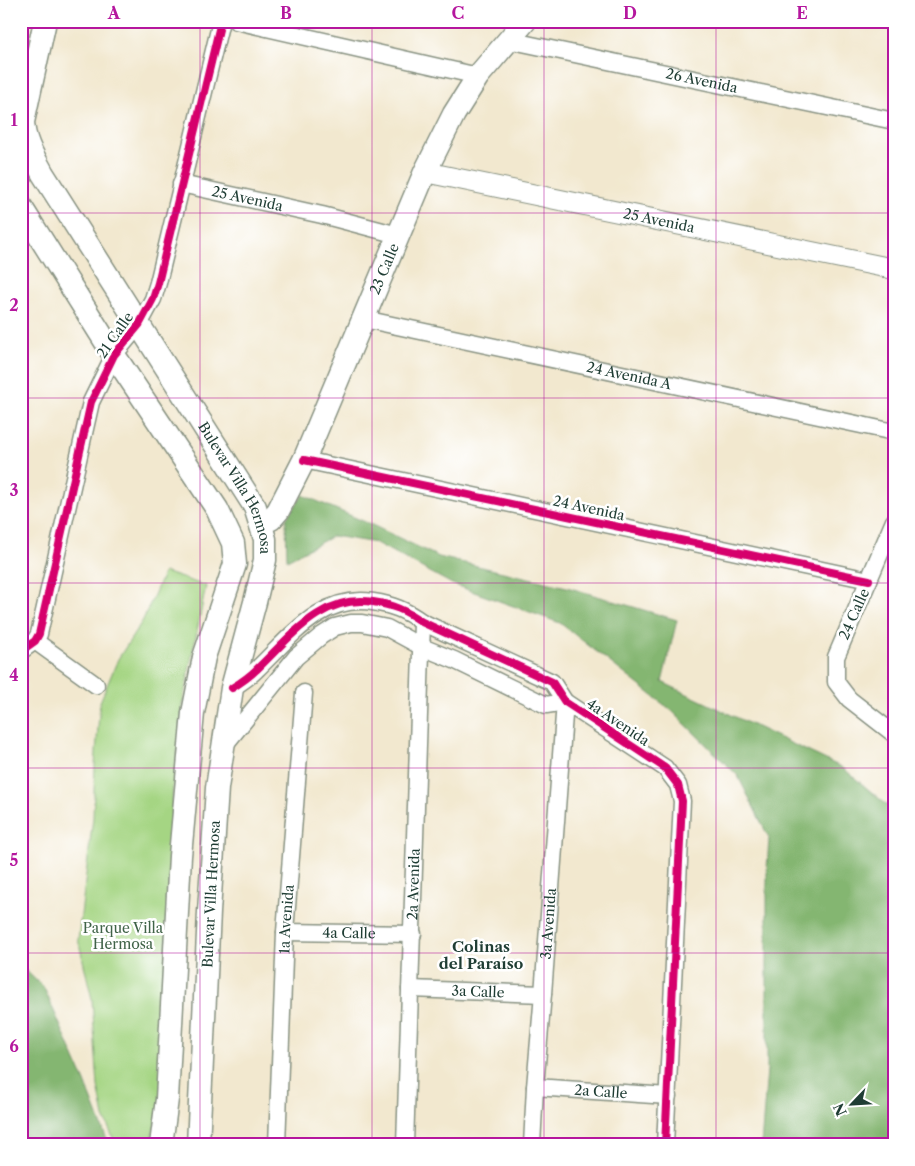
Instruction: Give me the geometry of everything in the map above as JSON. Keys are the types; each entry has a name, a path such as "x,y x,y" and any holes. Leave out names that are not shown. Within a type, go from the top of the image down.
{"main road":[{"name":"Bulevar Villa Hermosa","path":"45,21 23,122 27,145 43,174 255,507 265,539 265,560 232,688 217,788 198,1145"},
{"name":"23 Calle","path":"261,523 270,519 278,512 304,460 425,172 454,114 478,76 525,21"},
{"name":"Bulevar Villa Hermosa","path":"21,207 114,355 216,509 230,533 235,554 235,564 231,578 204,657 193,713 180,856 167,1099 161,1145"}],"street":[{"name":"21 Calle","path":"36,637 86,421 97,388 114,355 139,325 153,299 158,283 221,21"},
{"path":"236,21 478,76"},
{"name":"26 Avenida","path":"508,40 894,121"},
{"name":"25 Avenida","path":"425,172 894,269"},
{"name":"25 Avenida","path":"181,184 322,215 398,236"},
{"name":"24 Avenida A","path":"364,319 894,432"},
{"name":"24 Avenida","path":"304,460 869,580"},
{"name":"24 Calle","path":"894,521 836,657 836,682 849,699 894,734"},
{"name":"4a Avenida","path":"232,688 258,669 302,624 325,609 355,601 393,605 422,622 552,682 565,702 665,768 675,779 681,792 681,832 665,1145"},
{"name":"2a Avenida","path":"405,1145 422,622"},
{"name":"4a Avenida","path":"223,747 296,657 335,627 351,623 362,623 387,628 422,647 454,660 546,705 565,702"},
{"path":"21,651 36,637 96,685"},
{"name":"1a Avenida","path":"277,1145 285,932 304,693"},
{"name":"3a Avenida","path":"532,1145 565,702"},
{"name":"4a Calle","path":"285,932 412,934"},
{"name":"3a Calle","path":"410,989 544,994"},
{"name":"2a Calle","path":"535,1086 668,1096"}],"green space":[{"path":"303,495 439,557 567,587 677,620 662,682 843,768 894,811 894,1145 761,1145 767,1070 767,869 769,838 738,776 672,711 560,623 452,584 376,543 333,536 287,560 286,519"},
{"name":"Parque Villa Hermosa","path":"164,572 206,586 184,696 173,786 160,1104 150,1145 116,1145 104,1117 98,1086 92,999 78,939 93,818 100,702 118,659 143,620"},
{"path":"21,966 44,988 85,1082 109,1145 21,1145"}],"cycle path":[{"path":"21,651 35,641 39,634 91,402 114,355 139,325 153,299 221,21"},
{"path":"304,460 869,580"},
{"path":"232,688 253,673 294,632 322,612 354,601 380,603 404,611 422,622 552,682 565,702 665,768 678,785 682,801 665,1145"}],"district":[{"name":"Colinas del Paraíso","path":"481,956"}]}
